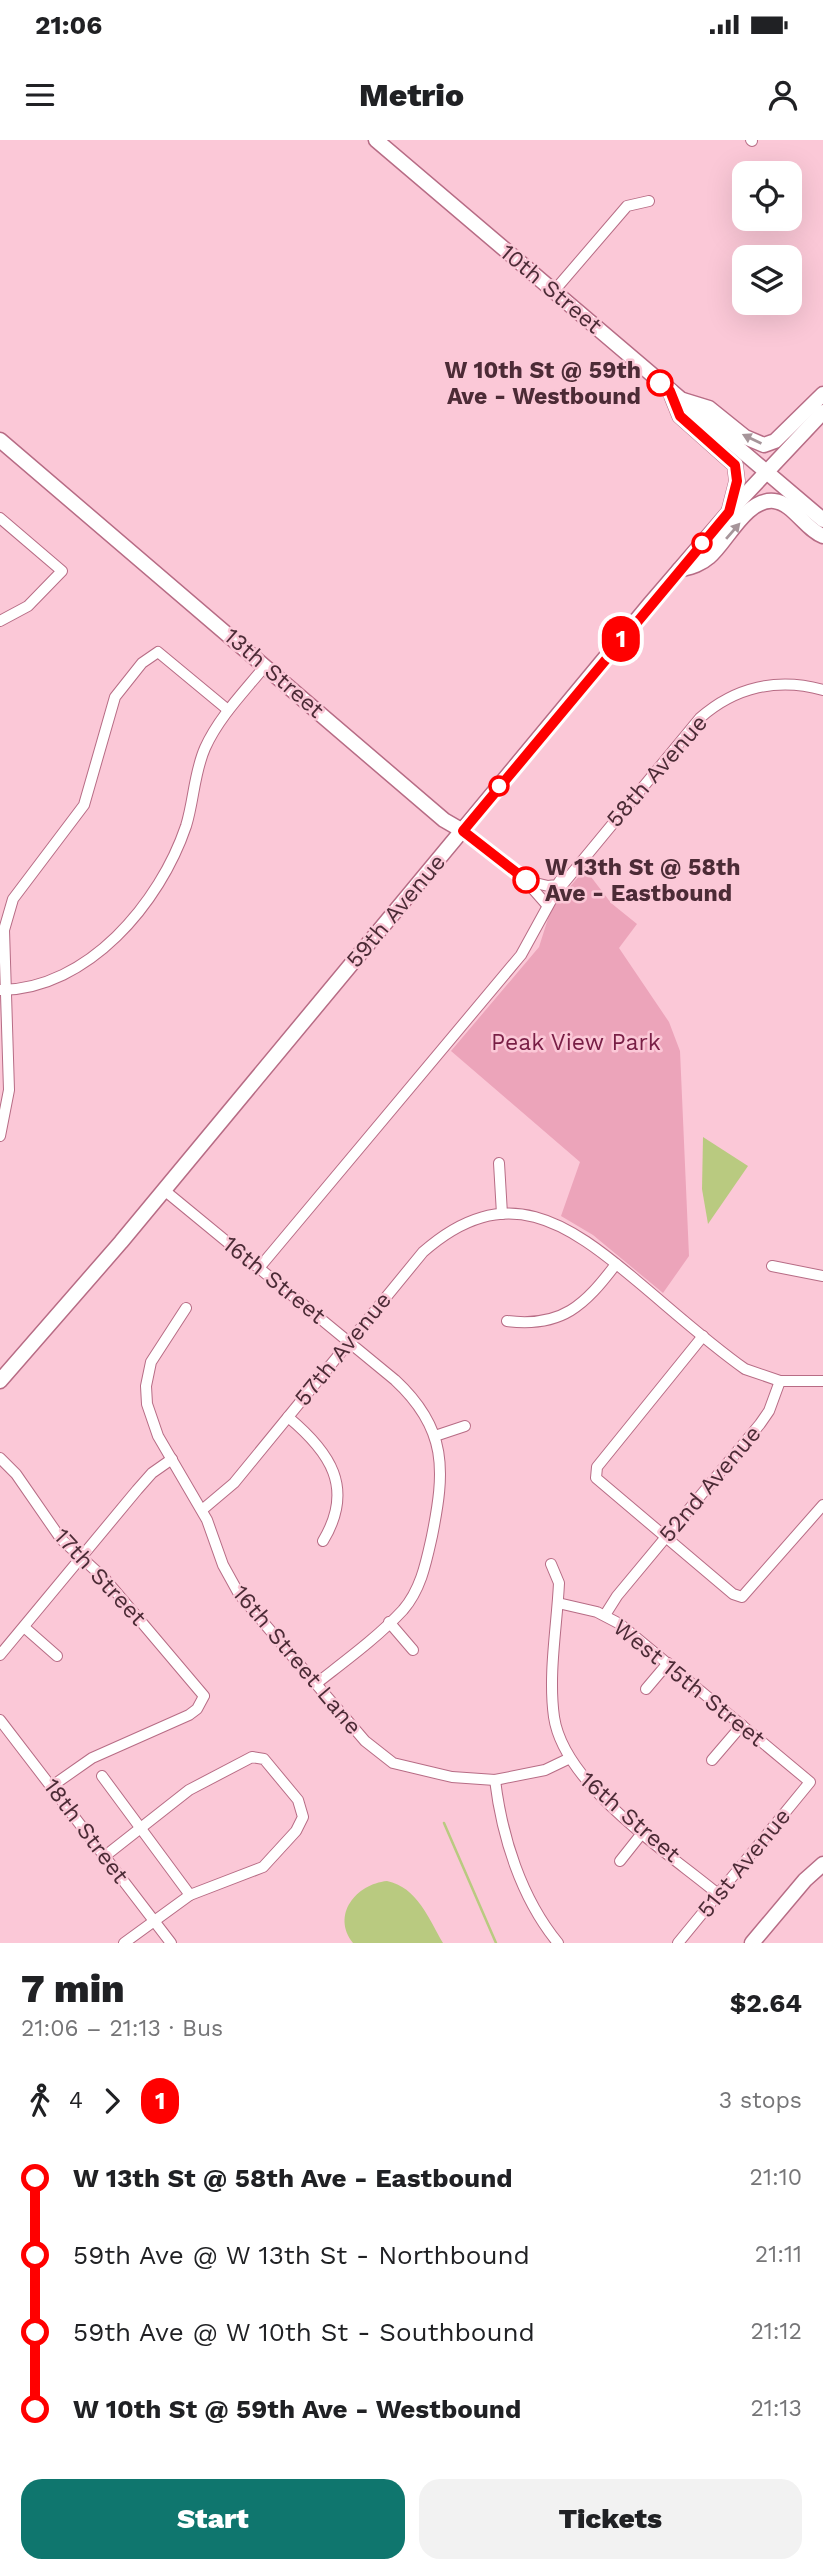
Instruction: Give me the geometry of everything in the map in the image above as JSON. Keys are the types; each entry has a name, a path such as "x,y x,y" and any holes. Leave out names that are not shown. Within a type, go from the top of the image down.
{"main road":[{"name":"10th Street","path":"376,140 823,520"},
{"path":"674,395 709,408 745,437 764,445 775,441 823,394"},
{"path":"674,395 680,416 735,465 737,481 729,512"},
{"name":"59th Avenue","path":"0,1381 164,1190 679,570 765,472 823,412"},
{"name":"13th Street","path":"0,440 444,820 463,831"},
{"path":"679,570 698,565 710,556 751,510 767,502 784,505 823,536"},
{"path":"752,1943 792,1895 823,1864"}],"street":[{"path":"554,291 627,206 649,201"},
{"path":"0,518 62,571 28,606 0,621"},
{"path":"0,1136 9,1090 3,990 4,930 13,899 85,805 115,697 142,663 158,652 228,710"},
{"path":"3,990 36,986 66,973 99,952 118,934 162,878 176,852 205,748 228,710 265,666"},
{"name":"58th Avenue","path":"259,1268 520,955 547,905 693,725 716,705 747,690 776,684 823,690"},
{"name":"13th Street","path":"463,831 526,880 547,905"},
{"name":"58th Avenue","path":"526,880 548,886 557,884 575,863 582,860"},
{"path":"499,1163 502,1214"},
{"name":"16th Street","path":"164,1190 409,1393 424,1412 435,1436 440,1455 441,1491 425,1569 411,1598 389,1622 317,1683"},
{"name":"57th Avenue","path":"202,1510 234,1483 348,1342 435,1241 466,1223 502,1214 528,1215 559,1224 583,1237 745,1368 780,1381"},
{"path":"507,1321 544,1322 561,1316 591,1295 616,1264"},
{"path":"772,1266 823,1276"},
{"name":"16th Street Lane","path":"186,1308 155,1351 146,1386 150,1414 202,1510 230,1580 365,1741 393,1763 452,1777 495,1780 545,1770 568,1759"},
{"path":"703,1336 597,1467 594,1475 733,1594 742,1597 823,1505"},
{"path":"780,1381 823,1381"},
{"name":"52nd Avenue","path":"605,1615 617,1596 760,1424 769,1411 780,1381"},
{"path":"288,1417 320,1445 335,1476 338,1497 334,1522 323,1541"},
{"path":"435,1436 465,1426"},
{"name":"17th Street","path":"0,1458 16,1474 61,1539 105,1579 202,1694 204,1700 189,1715 92,1758 52,1786"},
{"path":"0,1656 142,1483 172,1459"},
{"name":"16th Street","path":"551,1564 559,1583 554,1718 568,1759 589,1786 718,1894"},
{"name":"West 15th Street","path":"558,1603 605,1615 668,1663 810,1782"},
{"path":"389,1622 413,1650"},
{"path":"24,1628 57,1656"},
{"path":"646,1689 668,1663"},
{"name":"18th Street","path":"0,1720 171,1943"},
{"path":"712,1760 741,1725"},
{"path":"105,1856 189,1790 242,1760 253,1757 261,1758 302,1806 302,1822 263,1867 190,1895 124,1943"},
{"path":"102,1776 190,1895"},
{"path":"495,1780 499,1810 511,1852 537,1912 558,1943"},
{"name":"51st Avenue","path":"677,1943 810,1782"},
{"path":"620,1861 643,1832"}],"green space":[{"name":"Peak View Park","path":"585,869 611,903 637,924 619,948 669,1022 680,1051 689,1256 663,1293 593,1235 561,1216 580,1162 451,1051 539,947 551,909"}],"shaded area":[{"path":"703,1137 748,1166 708,1224 702,1189"},
{"path":"387,1881 397,1884 414,1897 443,1943 353,1943 345,1922 350,1903 366,1888"}],"waterway":[{"path":"444,1823 496,1943"}],"bus line":[{"name":"1","path":"526,880 463,831 564,706 729,512 738,476 735,465 680,416 670,391 660,383"}],"place":[{"name":"W 10th St @ 59th Ave - Westbound","path":"660,383"},
{"name":"W 13th St @ 58th Ave - Eastbound","path":"526,880"}]}
